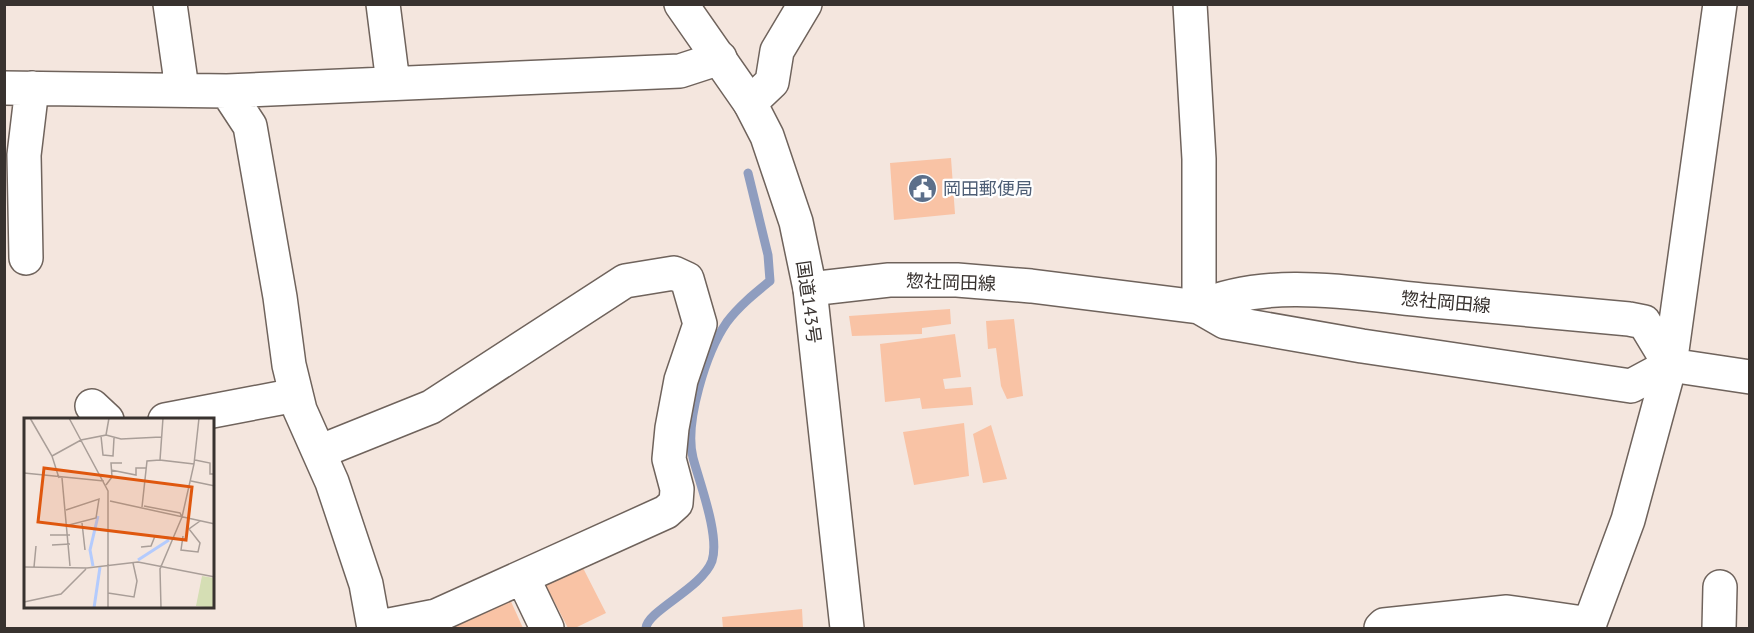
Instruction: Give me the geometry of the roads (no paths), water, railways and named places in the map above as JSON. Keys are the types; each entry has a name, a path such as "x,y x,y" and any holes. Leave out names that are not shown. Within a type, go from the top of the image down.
{"main road":[{"path":"170,4 182,89"},
{"path":"383,4 393,83"},
{"name":"国道143号","path":"681,4 750,103 781,171 796,222 810,289 847,628"},
{"path":"750,103 772,82 777,51 805,4"},
{"path":"1190,4 1198,159 1199,307"},
{"path":"1381,628 1384,625 1507,612 1589,626 1628,520 1670,365 1720,4"},
{"path":"26,258 24,155 18,88 227,91 680,70 720,58"},
{"path":"227,91 250,126 278,286 289,366 296,395 319,452 332,482 366,584 374,628 436,616 666,512 676,503 677,489 669,459 672,428 681,380 700,324 687,279 674,273 625,281 430,407 319,452"},
{"name":"惣社岡田線","path":"810,289 889,280 957,280 1031,286 1199,307 1225,321 1260,328 1362,346 1631,386 1670,365 1644,322 1629,320 1316,290 1247,293 1222,297 1199,307"},
{"path":"1670,365 1749,377"},
{"path":"175,418 296,395"},
{"path":"523,578 547,628"},
{"path":"1719,628 1720,587"}],"waterway":[{"path":"646,628 655,614 698,580 712,561 714,550 711,524 693,458 692,426 699,388 719,335 737,311 770,281 768,255 748,173"}],"place":[{"name":"岡田郵便局","path":"922,188"}]}
